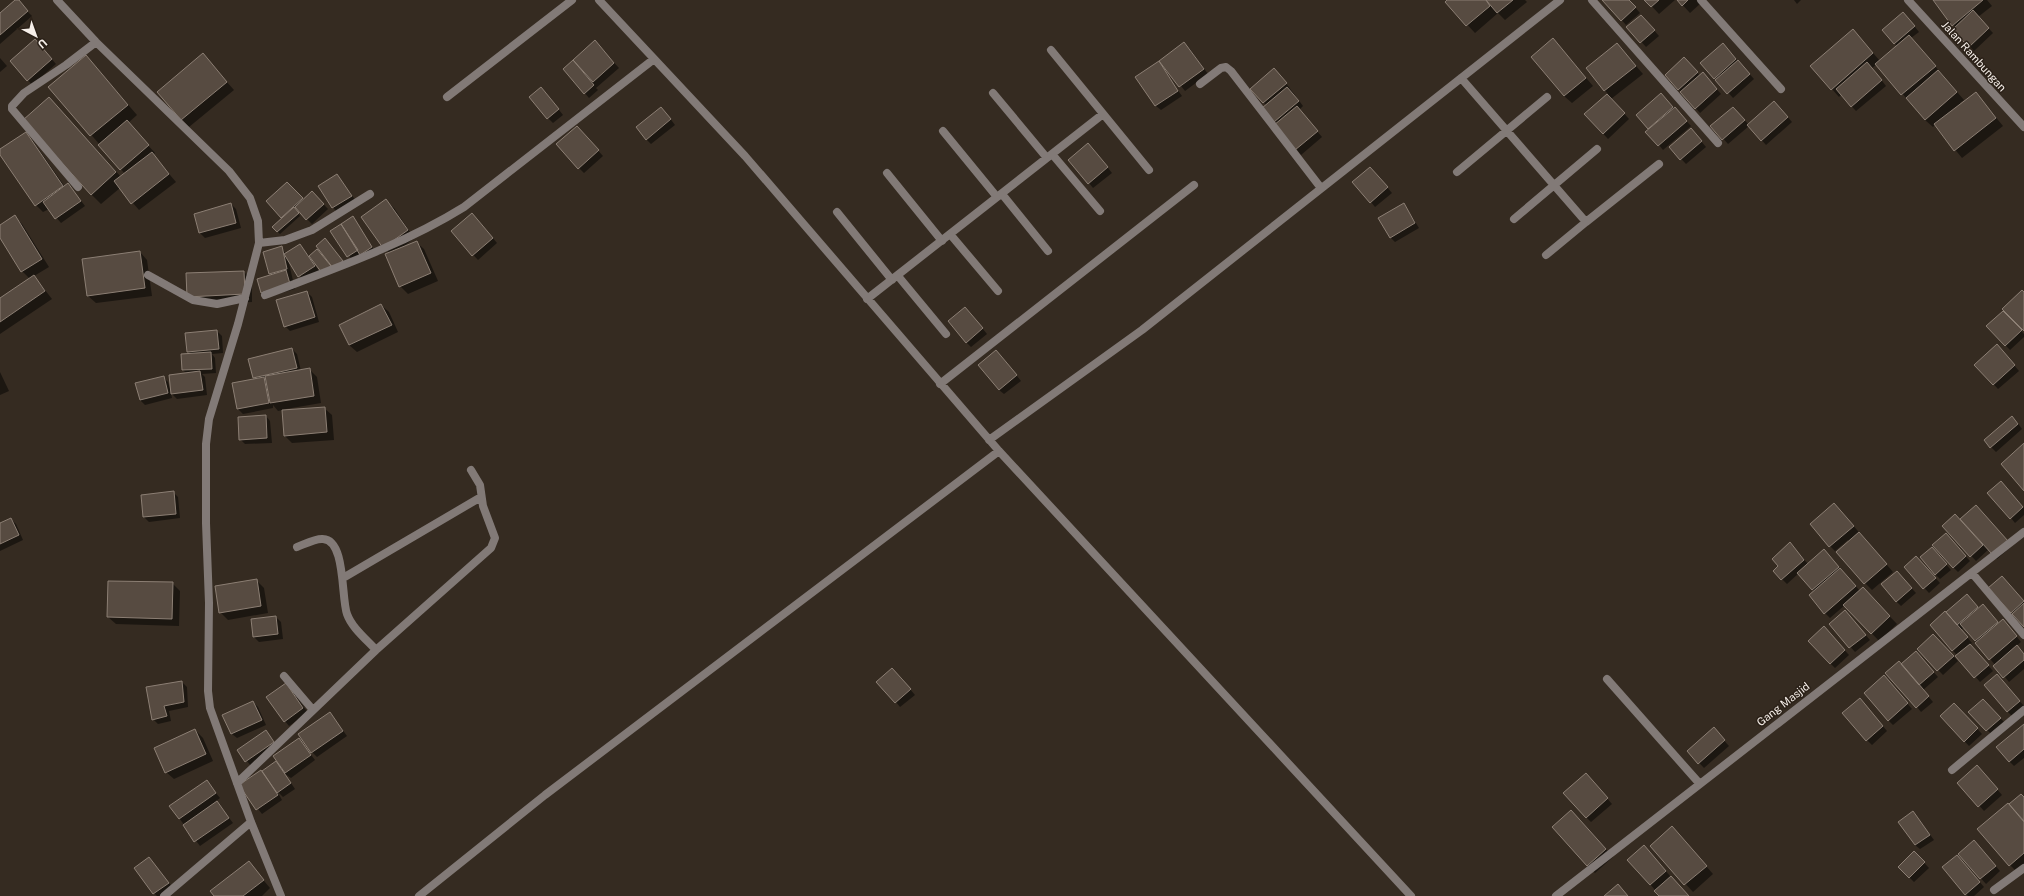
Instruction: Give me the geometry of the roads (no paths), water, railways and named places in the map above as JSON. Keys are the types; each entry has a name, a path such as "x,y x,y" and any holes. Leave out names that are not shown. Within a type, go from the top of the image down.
{"street":[{"path":"57,0 96,42 229,171 242,186 255,210 258,221 259,243 245,298 209,419 205,466 209,603 208,691 210,708 251,822 266,854 281,896"},
{"path":"447,97 572,0"},
{"path":"599,0 745,156 830,253 867,300 989,440 1411,896"},
{"path":"989,440 1142,330 1560,0"},
{"path":"1592,0 1718,143"},
{"path":"1701,0 1781,89"},
{"name":"Jalan Rambungan","path":"1908,0 2024,127"},
{"path":"78,187 12,109 12,106 24,93 66,65 96,42"},
{"path":"1051,50 1149,170"},
{"path":"265,295 416,234 443,220 464,206 654,59"},
{"path":"1200,84 1221,68 1226,67 1231,71 1320,188"},
{"path":"1461,78 1586,222"},
{"path":"993,92 1100,211"},
{"path":"1457,172 1547,97"},
{"path":"867,300 1103,114"},
{"path":"943,131 1048,251"},
{"path":"1514,219 1597,149"},
{"path":"1546,255 1659,164"},
{"path":"887,173 942,241"},
{"path":"940,384 1194,185"},
{"path":"259,243 285,240 312,230 370,194"},
{"path":"837,212 946,334"},
{"path":"950,234 998,291"},
{"path":"148,276 193,300 217,304 245,298"},
{"path":"419,896 545,795 999,451"},
{"path":"237,783 376,650 491,548 494,538 481,496 480,485 471,470"},
{"path":"343,578 481,496"},
{"name":"Gang Masjid","path":"1556,896 1844,670 2024,532"},
{"path":"297,547 322,538 329,540 334,545 343,578 348,616 376,650"},
{"path":"1972,573 2024,635"},
{"path":"284,676 313,710"},
{"path":"1607,679 1699,784"},
{"path":"1952,770 2024,710"},
{"path":"164,896 251,822"},
{"path":"1994,890 2024,868"}]}
